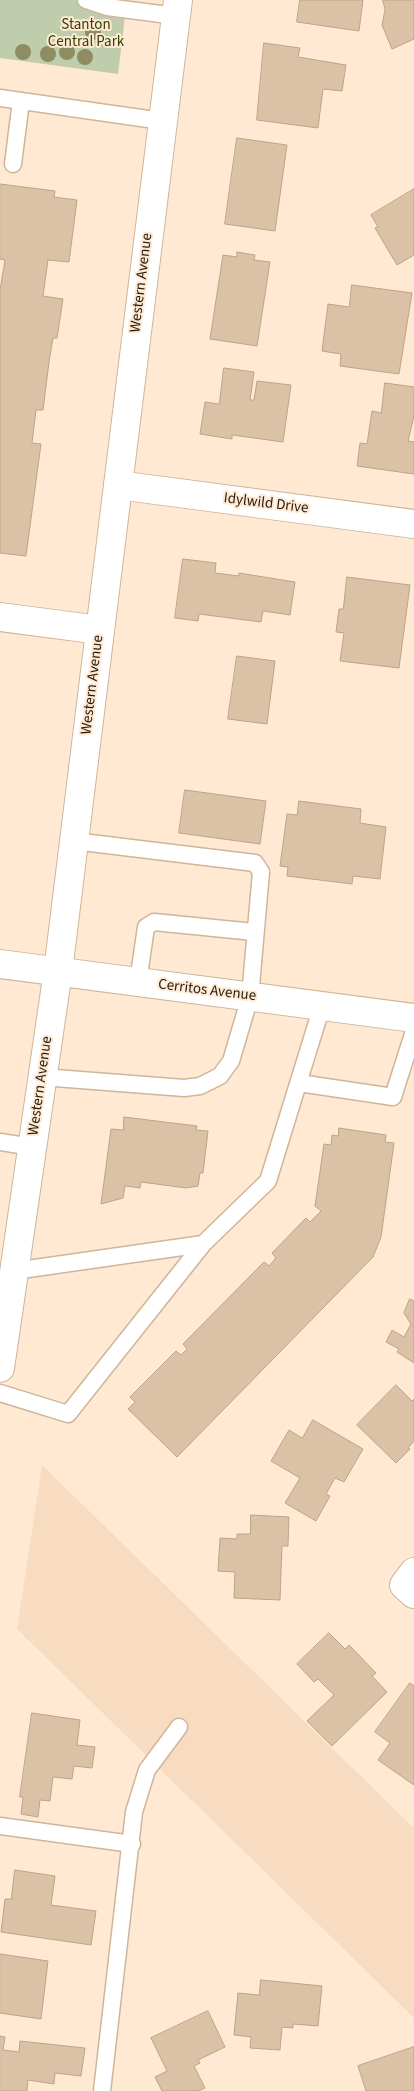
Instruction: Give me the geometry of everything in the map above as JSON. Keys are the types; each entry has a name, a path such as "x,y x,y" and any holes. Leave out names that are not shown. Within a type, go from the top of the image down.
{"street":[{"name":"Western Avenue","path":"0,1368 5,1302 14,1271 58,972 177,8"},
{"name":"Idylwild Drive","path":"118,485 414,524"},
{"path":"0,617 100,630"},
{"name":"Cerritos Avenue","path":"0,964 414,1018"}],"lane":[{"path":"86,0 107,7 177,8"},
{"path":"0,98 162,121"},
{"path":"13,164 21,101"},
{"path":"42,1078 184,1088 200,1086 220,1076 231,1061 250,996 254,932 261,872 255,863 74,841"},
{"path":"138,982 146,927 154,922 254,932"},
{"path":"0,1393 68,1414 203,1244 268,1181 322,1006"},
{"path":"299,1083 393,1098 414,1031"},
{"path":"0,1142 32,1147"},
{"path":"14,1271 203,1244"},
{"path":"102,2091 132,1844 134,1812 147,1770 179,1727"},
{"path":"0,1826 132,1844"}],"shaded area":[{"path":"42,1465 414,1828 414,2018 17,1629"}],"green space":[{"name":"Stanton Central Park","path":"0,0 127,0 118,74 0,58"}],"building":[{"path":"300,0 363,0 359,31 297,22"},
{"path":"383,0 414,0 414,39 392,49 382,25 385,10"},
{"path":"264,43 300,48 298,57 346,65 342,91 323,89 318,128 257,120"},
{"path":"237,138 287,145 275,231 225,224"},
{"path":"0,184 55,191 54,197 77,200 69,262 48,260 43,296 63,299 57,338 53,338 43,410 36,410 32,443 41,444 26,556 0,553 0,290 5,260 0,259"},
{"path":"414,189 414,255 397,265 375,228 378,227 371,215"},
{"path":"237,252 255,255 254,260 270,262 257,346 210,339 223,255 237,257"},
{"path":"352,285 412,293 399,374 340,366 341,354 322,351 328,304 349,307"},
{"path":"224,368 254,372 250,400 254,400 257,381 291,385 283,442 232,435 232,439 200,434 205,402 219,404"},
{"path":"385,383 414,387 414,416 408,441 414,442 414,474 357,466 360,443 367,444 372,411 381,413"},
{"path":"183,559 216,563 215,573 239,576 239,573 295,582 290,615 263,611 261,622 199,614 198,621 175,618"},
{"path":"347,577 410,585 399,668 340,661 344,633 336,632 339,609 343,609"},
{"path":"237,656 275,661 267,724 228,719"},
{"path":"185,790 266,801 260,844 179,833"},
{"path":"299,801 361,809 360,823 386,827 380,879 353,876 352,884 287,876 288,867 280,866 287,814 297,815"},
{"path":"124,1117 197,1126 196,1130 208,1131 203,1173 200,1173 198,1186 186,1188 141,1182 140,1188 125,1186 123,1198 101,1204 111,1129 123,1130"},
{"path":"339,1128 386,1135 385,1142 394,1143 381,1237 373,1257 177,1457 128,1409 135,1402 130,1397 176,1351 181,1355 187,1349 183,1344 264,1262 269,1266 276,1258 272,1253 306,1218 310,1222 321,1211 315,1206 324,1144 331,1145 332,1135 338,1136"},
{"path":"410,1299 414,1301 414,1363 397,1352 399,1349 386,1342 392,1330 404,1337 411,1324 404,1313"},
{"path":"396,1385 412,1401 414,1399 414,1441 408,1448 410,1449 396,1463 357,1425"},
{"path":"313,1420 363,1449 344,1482 335,1478 326,1494 330,1496 316,1521 285,1503 300,1478 271,1461 289,1430 302,1438"},
{"path":"251,1515 289,1517 288,1546 282,1546 280,1600 234,1598 235,1572 218,1571 220,1538 237,1539 237,1534 250,1534"},
{"path":"329,1633 345,1649 349,1645 376,1673 372,1676 387,1692 332,1746 307,1721 334,1695 318,1679 314,1682 297,1664"},
{"path":"410,1683 414,1686 414,1785 378,1760 390,1743 375,1732"},
{"path":"32,1713 80,1720 77,1745 95,1747 92,1768 74,1766 72,1779 53,1777 50,1801 40,1800 38,1817 21,1814 23,1797 20,1797"},
{"path":"15,1870 55,1876 51,1905 96,1911 91,1945 1,1932 5,1899 11,1899"},
{"path":"0,1954 48,1961 41,2019 0,2013"},
{"path":"261,1980 322,1986 318,2026 293,2024 293,2028 282,2027 280,2050 250,2048 251,2037 234,2035 238,1993 259,1995"},
{"path":"208,2011 225,2047 198,2060 200,2063 194,2066 205,2088 198,2091 162,2091 155,2077 167,2071 151,2038"},
{"path":"0,2036 5,2037 3,2050 19,2052 20,2041 85,2048 81,2076 55,2073 54,2084 28,2080 27,2091 0,2091"},
{"path":"414,2047 414,2091 366,2091 358,2066"}]}
